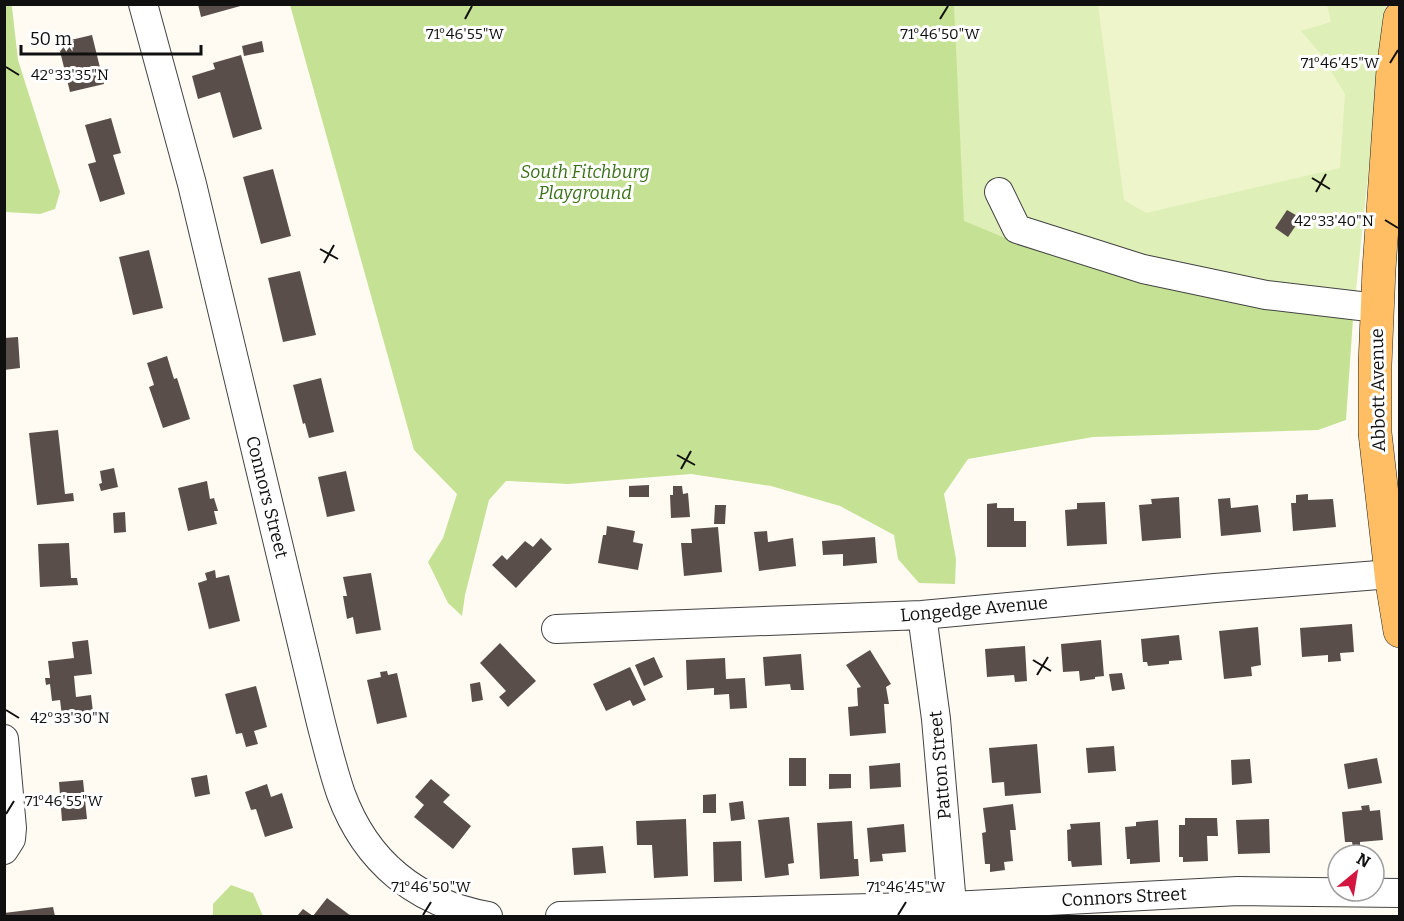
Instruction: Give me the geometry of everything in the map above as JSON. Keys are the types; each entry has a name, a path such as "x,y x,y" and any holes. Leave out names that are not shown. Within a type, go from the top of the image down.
{"main road":[{"name":"Abbott Avenue","path":"1400,18 1393,70 1375,365 1376,433 1391,574 1400,631"},
{"name":"Abbott Avenue","path":"1388,147 1400,110"}],"street":[{"name":"Connors Street","path":"143,4 192,184 321,723 341,794 363,838 389,869 412,888 435,901 462,911 488,916"},
{"path":"999,192 1017,229 1143,269 1266,295 1377,308"},
{"name":"Longedge Avenue","path":"556,629 922,615 1391,574"},
{"name":"Patton Street","path":"922,615 936,719 952,911"},
{"path":"4,739 12,828 11,839 4,850"},
{"name":"Connors Street","path":"560,916 952,911 1238,891 1400,893"}],"green space":[{"path":"4,5 12,7 18,60 60,192 55,209 40,214 5,212"},
{"name":"South Fitchburg Playground","path":"290,5 954,5 964,221 1020,244 1353,319 1346,420 1318,430 1093,437 968,459 944,494 956,559 955,584 919,583 898,559 894,535 840,506 771,486 691,474 568,484 506,481 489,500 465,595 462,616 448,603 428,562 443,538 457,494 414,450"},
{"name":"South Fitchburg Playground","path":"355,5 1386,5 1353,319 442,369"},
{"path":"1098,5 1327,5 1331,22 1301,31 1320,53 1345,94 1340,168 1146,213 1124,200"},
{"path":"231,885 253,893 263,916 213,916 213,904"}],"building":[{"path":"198,4 244,4 244,5 201,17"},
{"path":"92,35 104,84 70,92 58,43"},
{"path":"262,41 264,52 244,56 242,46"},
{"path":"241,55 262,129 233,138 220,92 198,99 192,76 215,69 213,63"},
{"path":"111,118 121,153 113,155 125,194 100,202 88,164 96,162 85,125"},
{"path":"273,169 291,236 261,244 243,177"},
{"path":"1287,210 1301,218 1288,237 1275,228"},
{"path":"149,250 163,308 133,315 119,257"},
{"path":"300,271 316,335 283,342 268,278"},
{"path":"18,337 20,368 4,370 4,338"},
{"path":"167,356 174,379 177,378 190,419 163,428 149,387 154,385 147,363"},
{"path":"321,378 334,432 309,438 293,385"},
{"path":"58,430 65,494 73,493 74,501 37,505 29,433"},
{"path":"114,468 118,487 101,491 100,471"},
{"path":"346,471 355,511 327,517 318,477"},
{"path":"207,481 210,499 214,498 218,511 214,511 217,524 188,531 178,488"},
{"path":"649,485 649,497 629,497 629,486"},
{"path":"673,486 682,486 683,494 688,493 690,517 671,518 670,495 673,495"},
{"path":"1308,494 1308,500 1333,499 1336,527 1293,531 1291,503 1296,503 1296,495"},
{"path":"1179,497 1181,538 1142,541 1139,505 1152,504 1151,499"},
{"path":"1230,498 1231,508 1258,505 1261,532 1221,536 1218,499"},
{"path":"1105,502 1107,544 1067,546 1065,510 1077,509 1077,503"},
{"path":"997,503 997,508 1014,508 1014,521 1026,521 1026,547 987,547 987,504"},
{"path":"715,505 726,505 725,524 714,524"},
{"path":"125,512 126,532 114,533 113,513"},
{"path":"607,526 635,531 633,542 643,544 638,570 598,563"},
{"path":"718,527 722,572 684,576 681,543 692,543 691,529"},
{"path":"767,531 768,542 793,538 796,566 759,571 754,532"},
{"path":"875,537 877,563 843,566 843,554 823,555 822,541"},
{"path":"541,538 552,549 516,588 492,565 502,555 507,560 525,541 533,547"},
{"path":"69,543 71,578 77,578 78,585 40,587 38,544"},
{"path":"215,570 216,578 229,575 240,621 209,629 198,583 207,580 205,573"},
{"path":"371,573 381,630 356,634 353,617 347,619 343,596 347,596 343,577"},
{"path":"1352,624 1354,652 1340,653 1341,661 1328,662 1328,655 1302,657 1300,628"},
{"path":"1258,627 1261,665 1251,667 1252,676 1224,679 1219,631"},
{"path":"1179,635 1182,660 1148,666 1147,662 1143,662 1141,639"},
{"path":"88,640 92,674 74,676 76,697 91,695 93,712 62,716 60,700 52,701 50,684 46,685 45,678 50,678 48,661 74,658 72,642"},
{"path":"1101,640 1104,676 1080,681 1079,671 1063,672 1061,644"},
{"path":"500,643 536,681 508,707 499,697 506,691 480,663"},
{"path":"1025,646 1027,681 1015,682 1014,675 987,677 985,649"},
{"path":"870,650 891,684 886,687 889,704 884,704 886,733 850,736 848,707 858,706 857,688 861,687 846,665"},
{"path":"801,654 804,690 791,690 790,684 765,686 763,657"},
{"path":"654,657 663,677 644,686 635,665"},
{"path":"725,658 726,679 745,678 747,708 730,709 729,694 714,695 714,688 687,690 686,660"},
{"path":"630,667 646,700 633,706 630,700 606,711 593,684"},
{"path":"387,671 388,675 397,673 407,717 377,724 367,680 381,677 380,672"},
{"path":"1122,673 1125,689 1112,691 1109,674"},
{"path":"480,682 483,700 472,702 470,684"},
{"path":"256,686 267,727 254,731 258,744 246,747 242,733 236,734 225,694"},
{"path":"1037,744 1041,793 1005,796 1004,782 992,783 989,748"},
{"path":"1114,746 1116,771 1088,773 1086,748"},
{"path":"789,758 806,758 806,786 789,786"},
{"path":"1377,758 1382,783 1348,789 1344,764"},
{"path":"1250,759 1252,783 1232,785 1231,760"},
{"path":"900,763 901,787 870,789 869,766"},
{"path":"829,774 851,774 851,788 829,789"},
{"path":"207,775 210,794 195,797 191,778"},
{"path":"431,779 450,795 443,802 471,826 453,849 414,817 424,805 415,797"},
{"path":"83,780 87,819 62,821 59,782"},
{"path":"267,784 271,797 282,793 293,828 265,837 256,809 251,810 245,792"},
{"path":"716,794 716,813 703,813 703,795"},
{"path":"743,801 745,819 731,821 729,803"},
{"path":"1013,804 1016,830 1010,830 1013,861 1004,862 1005,870 990,872 990,864 985,864 982,833 986,832 983,808"},
{"path":"1369,805 1370,811 1380,810 1383,840 1345,842 1342,812 1362,810 1361,806"},
{"path":"789,817 794,863 788,864 789,875 765,878 758,820"},
{"path":"1185,818 1217,818 1218,836 1207,836 1208,861 1183,862 1183,857 1179,857 1179,825 1185,825"},
{"path":"686,819 688,876 654,878 652,845 637,845 636,821"},
{"path":"1269,819 1270,853 1238,854 1236,820"},
{"path":"1158,820 1160,862 1130,864 1130,859 1127,859 1125,827 1136,826 1136,822"},
{"path":"852,821 854,859 858,859 859,876 820,879 817,823"},
{"path":"1100,822 1102,865 1072,867 1071,861 1068,861 1067,830 1071,829 1070,824"},
{"path":"904,824 906,852 882,854 883,861 870,862 867,828"},
{"path":"741,841 742,881 714,882 713,842"},
{"path":"603,846 606,873 574,875 572,848"},
{"path":"327,898 351,916 313,916"},
{"path":"53,907 55,916 4,916 4,913"},
{"path":"303,909 313,916 297,916"}]}
